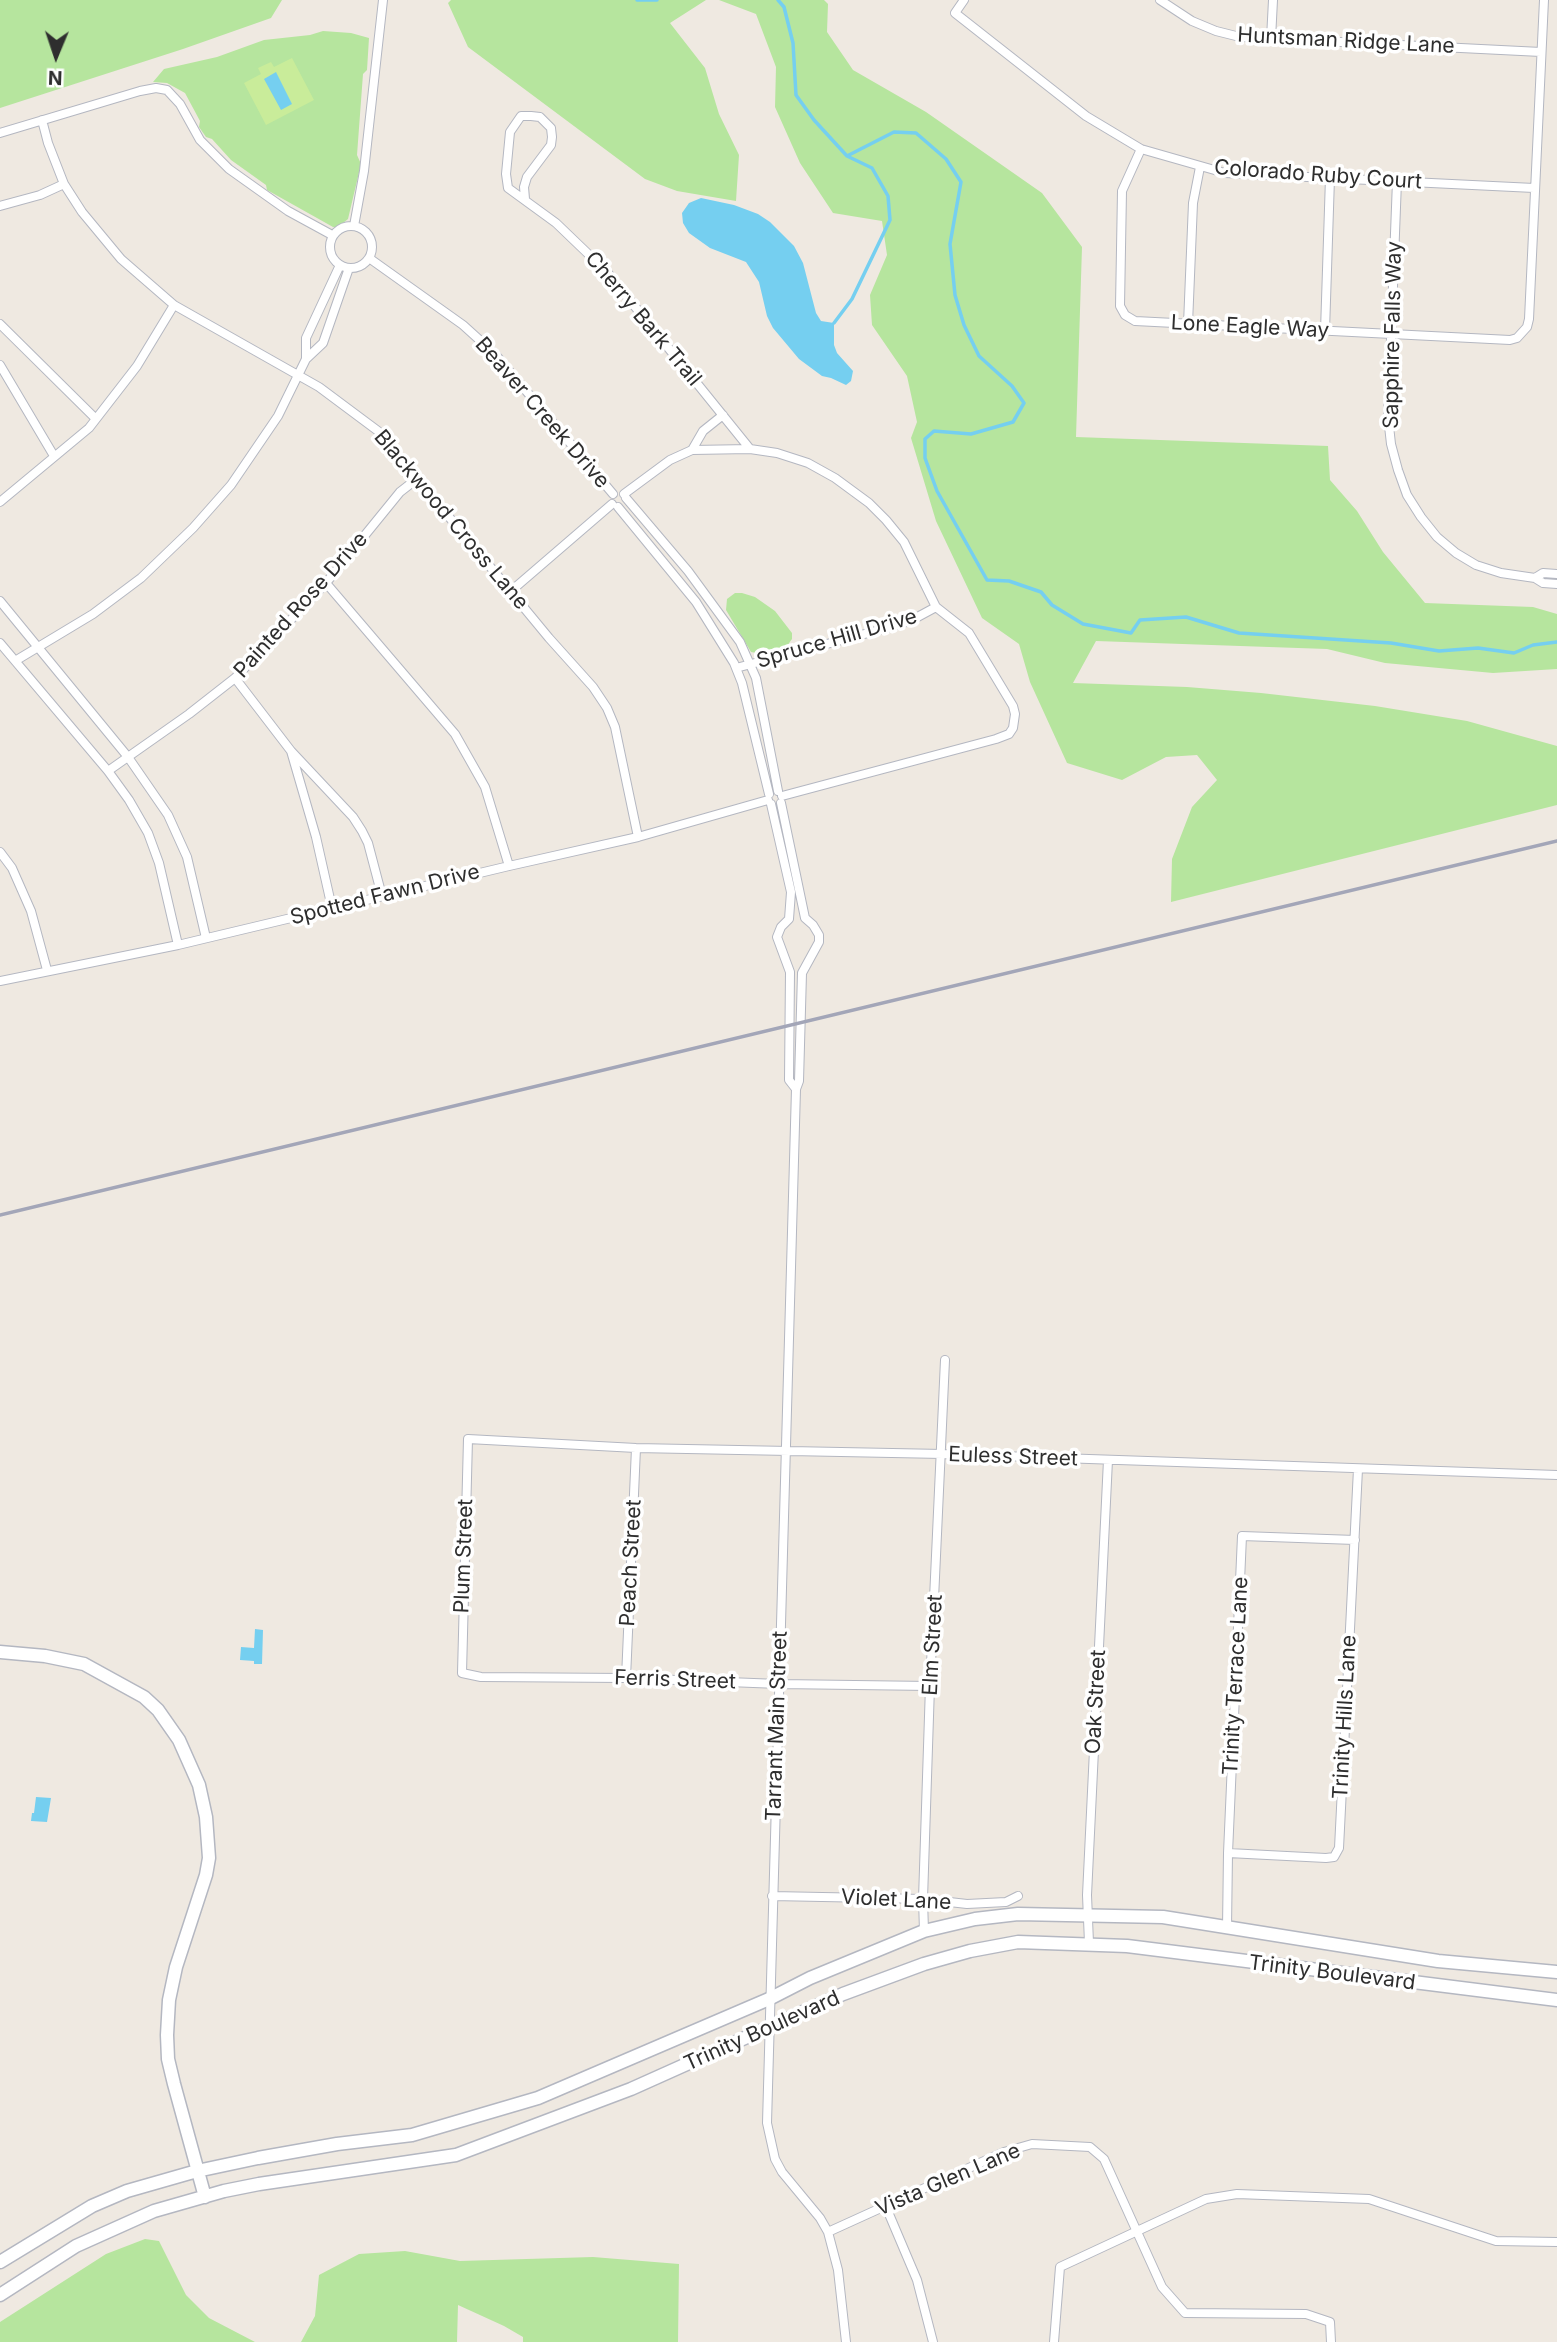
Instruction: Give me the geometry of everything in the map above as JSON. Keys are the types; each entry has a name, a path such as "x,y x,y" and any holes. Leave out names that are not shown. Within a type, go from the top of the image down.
{"main road":[{"path":"0,1653 45,1656 84,1664 144,1697 158,1710 180,1740 199,1785 206,1817 209,1858 176,1967 169,2000 167,2035 173,2084 205,2197"},
{"name":"Trinity Boulevard","path":"0,2262 92,2206 127,2191 197,2171 324,2147 412,2135 454,2125 538,2098 769,1999 810,1978 925,1931 975,1919 1018,1914 1163,1917 1438,1961 1557,1972"},
{"name":"Trinity Boulevard","path":"0,2295 76,2246 113,2227 154,2211 260,2184 456,2155 631,2089 843,1994 924,1964 970,1951 1018,1942 1089,1943 1557,2000"}],"street":[{"path":"355,226 364,171 383,0"},
{"name":"Colorado Ruby Court","path":"964,0 955,13 1086,116 1141,149 1225,173 1534,188"},
{"name":"Huntsman Ridge Lane","path":"1160,0 1192,22 1240,37 1541,52"},
{"path":"1271,39 1273,0"},
{"path":"1534,188 1544,0"},
{"path":"0,133 140,91 156,88 167,90 180,104 200,140 229,169 288,211 332,235"},
{"name":"Cherry Bark Trail","path":"526,199 524,187 527,177 551,145 551,128 540,117 521,116 510,132 506,174 508,188 556,223 607,272 750,449"},
{"name":"Blackwood Cross Lane","path":"42,120 64,184 82,212 121,259 174,305 319,387 378,430 593,687 607,708 615,727 638,837"},
{"name":"Lone Eagle Way","path":"1141,149 1122,191 1121,306 1125,316 1135,321 1510,340 1523,333 1527,327 1534,188"},
{"path":"1188,324 1193,203 1200,167"},
{"path":"1325,331 1329,177"},
{"name":"Sapphire Falls Way","path":"1397,181 1390,430 1398,470 1421,517 1437,537 1456,553 1476,565 1501,573 1557,584"},
{"path":"0,206 40,195 64,184"},
{"path":"355,226 363,229 371,241 369,258 361,265 345,266 331,255 330,242 332,235 343,227 355,226"},
{"name":"Beaver Creek Drive","path":"369,258 463,325 495,354 613,494"},
{"path":"15,661 93,614 141,578 193,528 231,485 278,416 300,376 306,359 306,338 345,266"},
{"path":"306,359 323,342 345,266"},
{"path":"0,502 89,428 137,366 174,305"},
{"path":"0,324 96,419"},
{"path":"0,365 54,456"},
{"path":"692,450 702,431 723,415"},
{"path":"511,591 615,505 624,504 625,496 670,460 692,450 750,449 777,453 808,463 835,478 869,503 904,542 936,607"},
{"name":"Painted Rose Drive","path":"108,771 235,678 326,583 400,492 418,478"},
{"path":"615,505 611,499 613,494 619,492 625,496"},
{"name":"Beaver Creek Drive","path":"625,496 668,545 720,613 740,642 750,664 760,695 791,892 789,919 781,927 777,937 790,972 796,1024"},
{"name":"Beaver Creek Drive","path":"615,505 696,602 719,635 742,683 805,918 819,935 819,942 802,973 796,1024"},
{"name":"Sapphire Falls Way","path":"1535,578 1542,573 1557,574"},
{"path":"326,583 455,734 485,788 509,866"},
{"path":"0,601 150,787 180,837 206,938"},
{"name":"Spruce Hill Drive","path":"736,668 891,627 912,620 936,607"},
{"name":"Spotted Fawn Drive","path":"0,981 178,945 638,837 1009,734 1014,721 1013,706 969,633 936,607"},
{"path":"0,643 108,771 148,833 159,863 178,945"},
{"path":"235,678 291,751 353,817 368,843 382,896"},
{"path":"291,751 310,814 331,908"},
{"path":"0,852 12,868 31,911 47,971"},
{"path":"789,919 805,918"},
{"name":"Tarrant Main Street","path":"796,1024 789,1080 796,1089 767,2123 775,2159 782,2172 820,2218 828,2232 838,2270 846,2342"},
{"name":"Elm Street","path":"925,1931 923,1899 930,1686 943,1454 945,1360"},
{"name":"Euless Street","path":"468,1439 636,1448 943,1454 1557,1475"},
{"name":"Plum Street","path":"462,1672 468,1439"},
{"name":"Peach Street","path":"626,1678 636,1448"},
{"name":"Oak Street","path":"1089,1943 1087,1915 1108,1460"},
{"name":"Trinity Hills Lane","path":"1228,1853 1326,1858 1334,1857 1339,1848 1358,1469"},
{"name":"Trinity Terrace Lane","path":"1227,1928 1242,1536 1354,1540"},
{"name":"Ferris Street","path":"462,1672 481,1677 930,1686"},
{"name":"Violet Lane","path":"772,1896 923,1899 967,1904 1006,1902 1018,1896"},
{"name":"Vista Glen Lane","path":"828,2232 1004,2152 1032,2144 1090,2147 1104,2159 1162,2287 1185,2313 1306,2315 1330,2322 1331,2342"},
{"path":"1054,2342 1060,2267 1206,2199 1237,2194 1369,2199 1496,2241 1557,2242"},
{"path":"886,2207 917,2280 933,2342"}],"green space":[{"path":"0,0 282,0 271,18 0,108"},
{"path":"451,0 706,0 670,23 705,68 719,114 739,155 736,201 677,191 645,179 468,47 448,3"},
{"path":"719,0 824,0 828,4 827,32 853,70 926,112 1042,193 1082,247 1076,437 1328,446 1330,480 1357,511 1383,552 1425,603 1533,607 1557,614 1557,669 1493,673 1385,663 1327,649 1096,641 1073,683 1261,693 1375,706 1467,721 1557,746 1557,805 1171,902 1172,859 1192,807 1217,780 1197,755 1166,757 1122,780 1067,763 1030,682 1019,644 982,618 936,521 911,438 917,422 907,376 872,325 870,295 887,255 882,221 833,213 800,163 775,107 776,67 756,14"},
{"path":"323,31 351,33 369,38 367,70 363,74 357,155 361,164 348,219 338,227 333,227 267,190 266,185 231,160 212,139 206,137 185,93 167,83 153,82 164,69 217,57 264,40"},
{"path":"292,58 314,100 266,125 244,83 261,74 258,68 271,62 274,67"},
{"path":"735,593 755,597 775,611 792,633 792,639 787,646 762,654 751,652 726,610 727,599"},
{"path":"145,2239 159,2241 186,2295 209,2318 255,2342 0,2342 0,2322 106,2254"},
{"path":"405,2251 460,2261 593,2257 679,2264 678,2342 523,2342 523,2337 504,2326 458,2305 457,2342 301,2342 315,2316 319,2275 359,2254"}],"water":[{"path":"276,72 292,104 281,110 264,79"},
{"path":"701,198 734,205 758,214 794,246 803,263 816,313 821,321 834,323 834,345 837,353 853,371 851,381 846,385 822,376 799,359 773,328 767,316 759,282 746,262 710,248 689,233 683,223 682,213 689,203"},
{"path":"255,1629 263,1630 262,1664 240,1660 241,1647 254,1648"},
{"path":"36,1797 51,1798 47,1822 31,1821"}],"waterway":[{"path":"637,0 657,0"},
{"path":"778,0 784,7 793,43 796,95 814,120 847,156 872,168 888,196 890,220 852,299 834,323"},
{"path":"847,156 894,132 916,133 946,159 961,182 950,244 955,295 964,325 979,356 1012,386 1024,403 1013,422 971,434 934,431 925,439 925,458 937,491 987,580 1009,581 1041,592 1052,605 1083,624 1131,633 1140,620 1186,617 1239,633 1391,643 1439,651 1478,648 1514,653 1533,645 1557,642"}],"railway":[{"path":"0,1215 1557,841"}]}
